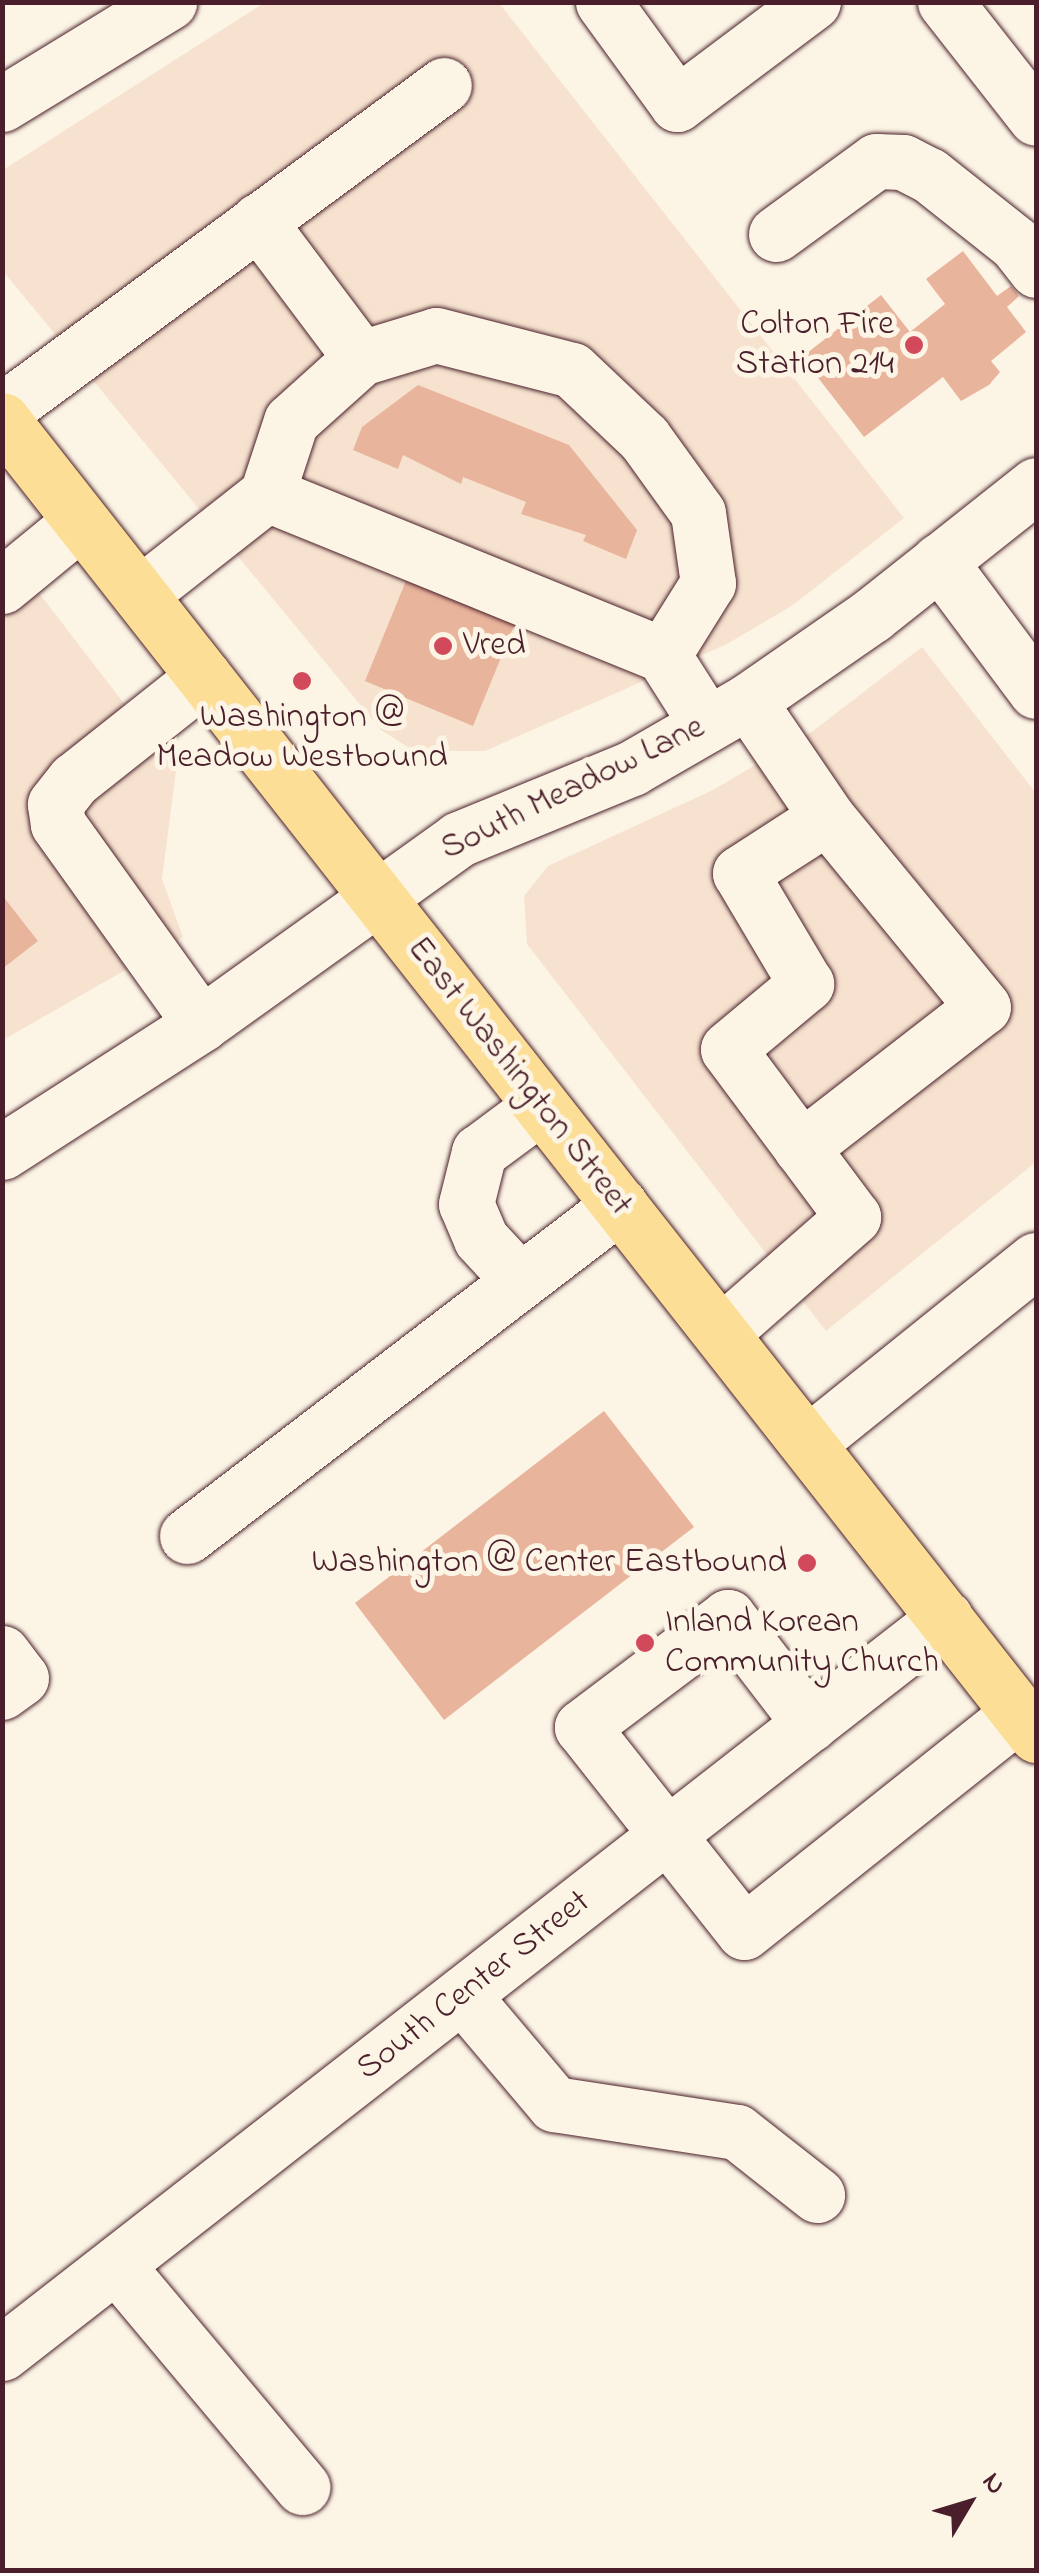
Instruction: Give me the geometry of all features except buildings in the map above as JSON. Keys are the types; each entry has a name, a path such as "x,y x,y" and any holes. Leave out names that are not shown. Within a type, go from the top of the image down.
{"main road":[{"name":"East Washington Street","path":"2,420 1028,1724"}],"street":[{"path":"603,2 677,104 813,2"},
{"path":"945,2 1036,118"},
{"path":"2,104 163,7"},
{"path":"2,411 444,85"},
{"path":"776,234 876,162 903,162 929,174 1016,244 1036,270"},
{"path":"258,221 361,358"},
{"path":"140,594 268,494 291,421 361,358 436,334 572,370 644,438 698,513 708,582 663,655"},
{"name":"South Meadow Lane","path":"2,1152 201,1024 459,840 632,768 728,712 940,562 1036,485"},
{"path":"268,494 663,655 728,712 828,816 982,1007 801,1148"},
{"path":"2,586 82,520"},
{"path":"940,562 1027,666"},
{"path":"201,1024 58,824 56,804 74,780 204,676"},
{"path":"721,1334 853,1217 728,1049 806,984 740,873 828,816"},
{"path":"519,1280 481,1239 466,1204 479,1152 542,1106"},
{"path":"187,1536 620,1205"},
{"path":"808,1444 1036,1260"},
{"path":"810,1724 728,1617 582,1727 663,1838 744,1932 1028,1724"},
{"name":"South Center Street","path":"2,2353 945,1618"},
{"path":"2,1653 21,1678 2,1692"},
{"path":"462,1995 554,2104 737,2132 818,2194"},
{"path":"116,2265 302,2487"}],"shaded area":[{"path":"264,3 499,3 904,518 793,605 727,644 485,751 414,751 381,730 3,271 3,170"},
{"path":"2,545 176,771 162,879 183,937 3,1040"},
{"path":"922,647 1036,793 1036,1162 826,1331 527,944 524,896 548,866 713,790 813,731"}],"place":[{"name":"Colton Fire Station 214","path":"914,345"},
{"name":"Vred","path":"443,646"},
{"name":"Washington @ Meadow Westbound","path":"302,681"},
{"name":"Washington @ Center Eastbound","path":"807,1563"},
{"name":"Inland Korean Community Church","path":"645,1643"}]}
